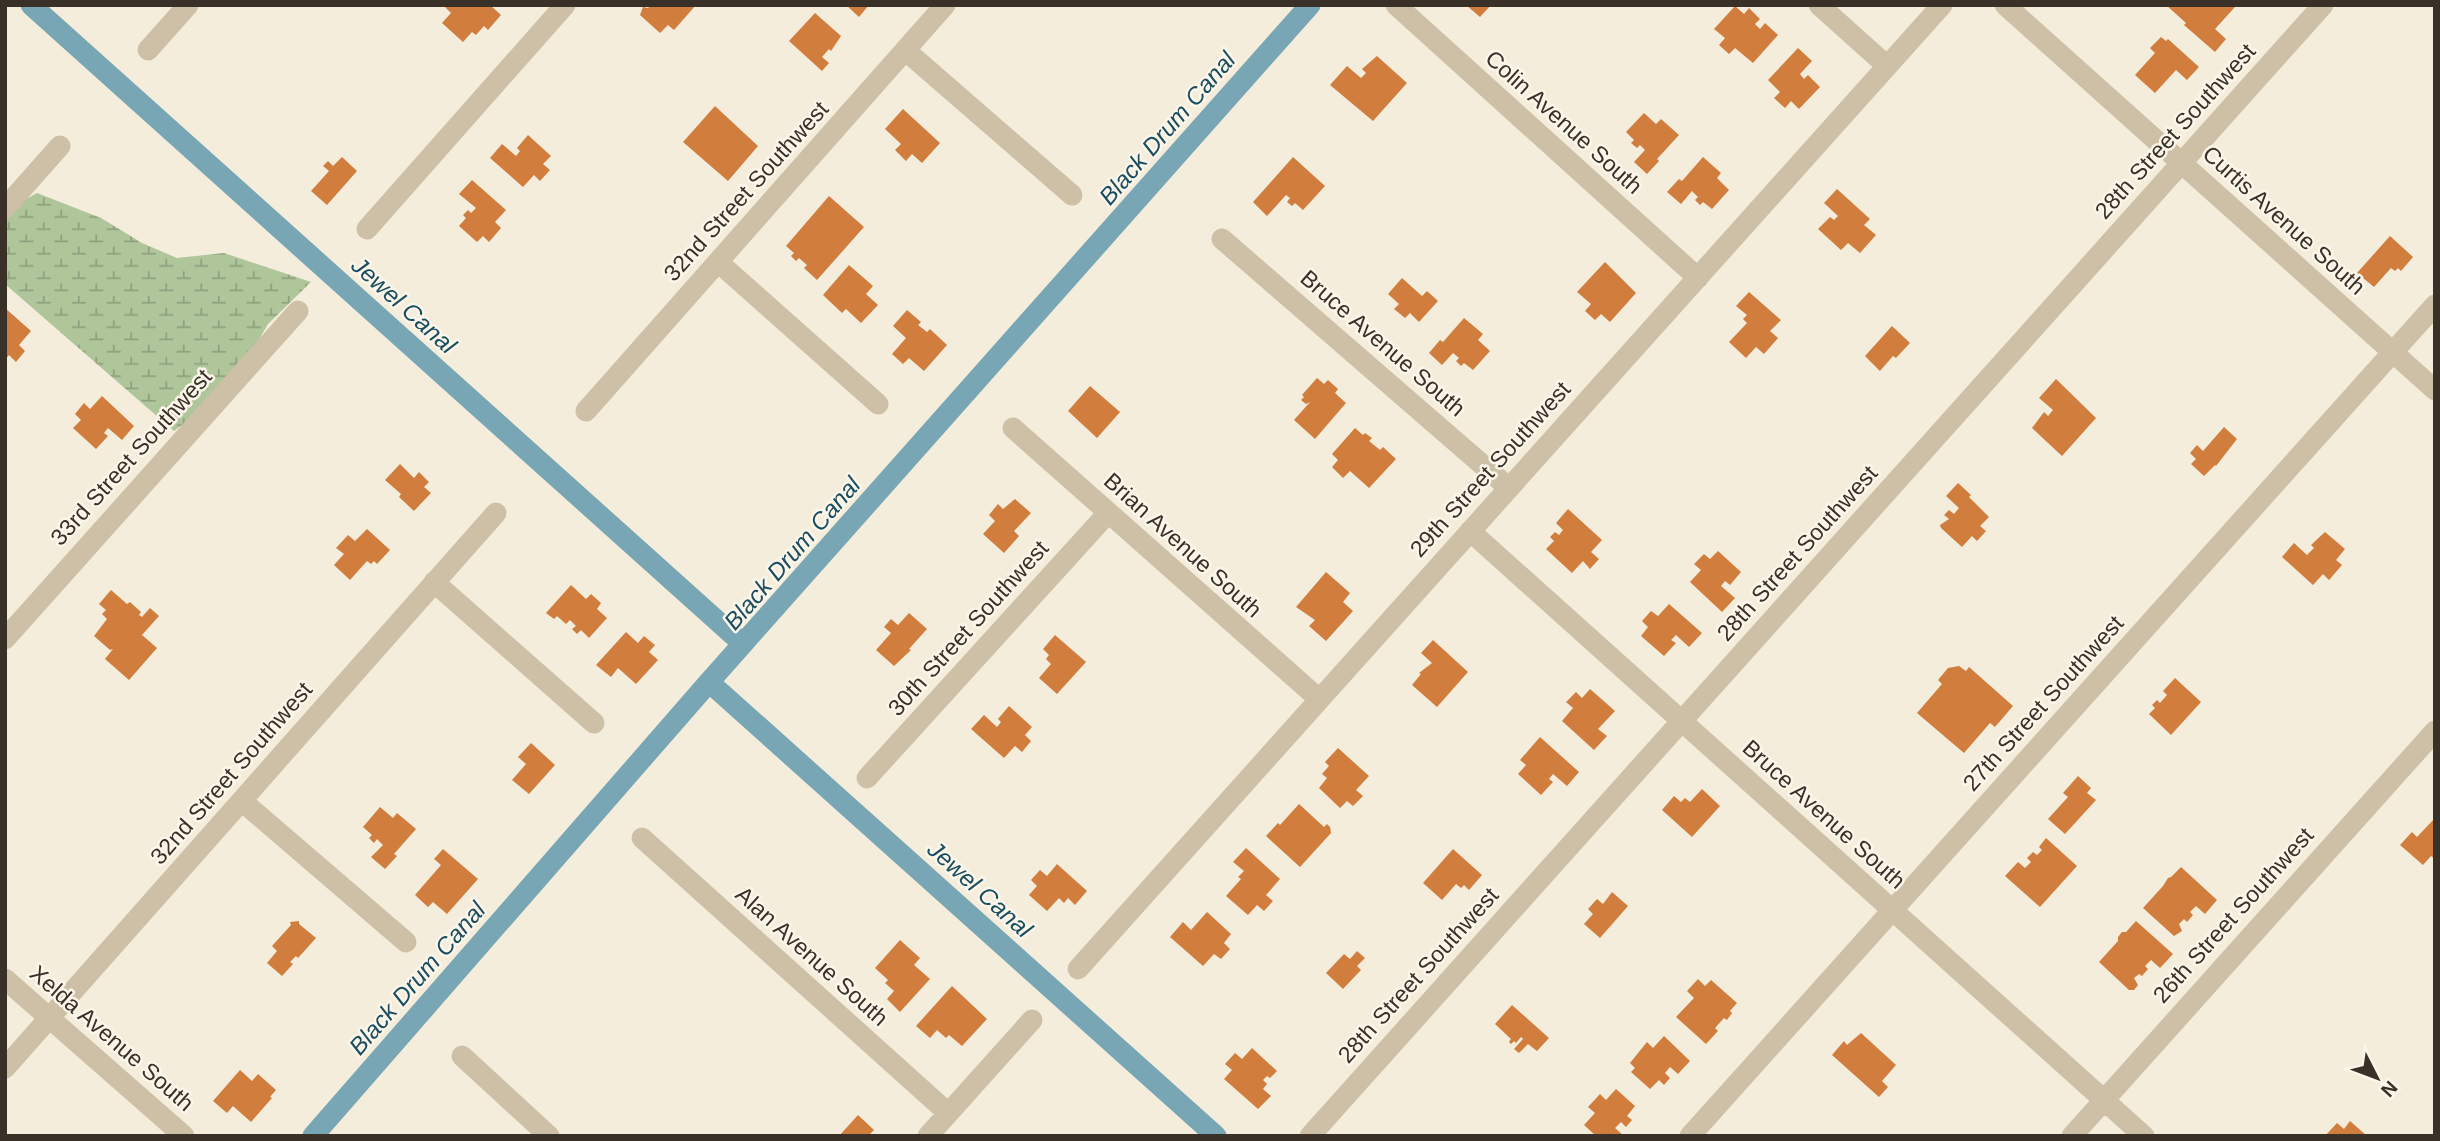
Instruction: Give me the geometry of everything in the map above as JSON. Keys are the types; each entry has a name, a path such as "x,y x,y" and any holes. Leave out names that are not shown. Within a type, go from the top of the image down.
{"street":[{"path":"148,50 188,5"},
{"path":"368,229 565,5"},
{"name":"32nd Street Southwest","path":"586,411 945,5"},
{"name":"Colin Avenue South","path":"1396,5 1698,278"},
{"path":"1819,5 1887,66"},
{"name":"29th Street Southwest","path":"1078,969 1941,5"},
{"name":"Curtis Avenue South","path":"2005,5 2435,390"},
{"name":"28th Street Southwest","path":"1310,1136 2323,5"},
{"path":"905,50 1072,195"},
{"path":"5,208 60,146"},
{"name":"Bruce Avenue South","path":"1222,239 1508,487"},
{"path":"718,262 878,404"},
{"name":"27th Street Southwest","path":"1690,1136 2435,305"},
{"name":"33rd Street Southwest","path":"5,639 298,311"},
{"name":"Brian Avenue South","path":"1013,428 1319,699"},
{"name":"32nd Street Southwest","path":"5,1068 496,513"},
{"name":"30th Street Southwest","path":"867,778 1108,513"},
{"name":"Bruce Avenue South","path":"1470,531 2144,1136"},
{"path":"434,582 594,723"},
{"name":"26th Street Southwest","path":"2072,1136 2435,731"},
{"path":"242,801 406,942"},
{"name":"Alan Avenue South","path":"642,838 948,1113"},
{"name":"Xelda Avenue South","path":"5,979 184,1136"},
{"path":"928,1136 1032,1020"},
{"path":"462,1056 549,1136"}],"green space":[{"path":"37,193 101,218 142,243 177,258 224,253 311,282 268,324 237,377 200,412 174,431 5,284 5,211"}],"building":[{"path":"490,5 501,15 488,30 484,26 476,35 472,32 463,42 442,23 451,13 445,7"},
{"path":"651,5 696,5 674,30 668,25 660,33 640,15 643,7 648,8"},
{"path":"846,5 869,5 859,17"},
{"path":"1466,5 1491,5 1480,17"},
{"path":"2166,5 2235,7 2215,29 2226,39 2215,52"},
{"path":"1735,6 1744,14 1749,8 1760,19 1755,24 1760,29 1765,23 1778,35 1753,63 1735,48 1729,54 1719,45 1725,38 1714,29"},
{"path":"815,13 841,36 831,51 829,49 822,57 829,63 822,71 789,41"},
{"path":"2161,37 2166,41 2168,39 2199,67 2187,80 2176,70 2155,93 2135,75 2155,53 2150,48"},
{"path":"1798,48 1812,61 1800,74 1804,79 1808,75 1820,87 1799,109 1791,101 1785,108 1774,98 1780,92 1768,80"},
{"path":"1377,56 1407,83 1373,121 1330,85 1347,66 1361,78 1366,73 1362,69"},
{"path":"715,106 758,146 728,181 683,142"},
{"path":"903,109 940,143 922,163 912,154 906,161 895,150 901,144 885,129"},
{"path":"1644,113 1656,124 1661,119 1679,135 1647,174 1634,162 1645,150 1640,145 1637,148 1631,143 1634,140 1626,132"},
{"path":"528,135 551,156 543,164 550,170 540,181 534,175 523,187 490,158 502,144 516,156 520,151 517,148"},
{"path":"342,157 357,171 327,205 311,191 329,171 323,166 328,161 333,166"},
{"path":"1293,157 1325,186 1303,210 1295,203 1292,206 1287,202 1290,198 1286,195 1267,216 1253,202"},
{"path":"1703,157 1721,173 1717,178 1729,190 1712,209 1703,202 1700,205 1695,200 1698,197 1692,191 1681,204 1667,192 1679,179 1682,181"},
{"path":"472,180 506,210 495,222 501,228 489,242 483,236 477,242 459,226 466,218 463,215 476,208 459,194"},
{"path":"1837,189 1870,219 1864,225 1876,235 1860,253 1848,243 1841,250 1818,229 1830,217 1834,220 1838,216 1824,203"},
{"path":"829,196 864,227 817,280 804,268 807,265 799,258 796,261 791,256 794,253 786,246"},
{"path":"2390,236 2413,257 2401,271 2391,268 2374,287 2357,273"},
{"path":"1605,262 1636,293 1610,322 1601,314 1595,320 1585,311 1591,304 1577,292"},
{"path":"849,265 873,286 866,294 878,305 861,323 846,309 842,313 823,295"},
{"path":"1402,278 1422,296 1427,291 1438,301 1419,322 1410,313 1405,318 1394,309 1399,304 1388,294"},
{"path":"1749,292 1781,320 1770,331 1778,338 1764,354 1756,347 1746,358 1729,342 1747,323 1743,319 1747,315 1736,306"},
{"path":"5,308 31,331 19,345 25,351 16,362 9,355 5,360"},
{"path":"907,310 921,322 918,325 927,332 930,329 947,345 924,371 909,358 903,364 892,354 906,338 893,326"},
{"path":"1464,318 1483,334 1478,340 1490,351 1473,370 1464,363 1461,366 1456,361 1459,358 1453,353 1442,365 1429,353 1440,340 1443,342"},
{"path":"1892,326 1910,343 1880,371 1865,356"},
{"path":"1317,378 1324,384 1328,380 1338,389 1335,393 1346,403 1315,439 1294,420 1310,402 1306,404 1301,400 1304,397 1302,395"},
{"path":"2056,379 2096,418 2062,456 2032,428 2044,412 2048,416 2053,410 2039,398"},
{"path":"1090,386 1120,412 1097,438 1068,411"},
{"path":"102,396 134,426 122,440 108,428 104,433 108,436 96,449 73,428 81,420 75,414 84,403 90,409"},
{"path":"2224,427 2237,439 2216,466 2204,476 2191,464 2196,459 2190,453 2197,445 2203,451"},
{"path":"1355,428 1372,438 1369,441 1380,450 1383,447 1396,459 1369,488 1350,471 1343,478 1332,467 1338,460 1332,454"},
{"path":"400,464 414,478 419,472 429,482 424,487 431,493 414,511 399,497 401,494 385,480"},
{"path":"1958,483 1989,517 1980,526 1986,531 1977,541 1972,536 1962,547 1940,525 1949,519 1944,515 1949,510 1954,514 1959,508 1946,496"},
{"path":"1015,499 1031,513 1014,531 1019,536 1004,553 983,534 995,521 989,515 998,504 1003,509"},
{"path":"1568,509 1602,540 1591,552 1599,559 1590,569 1583,561 1572,573 1546,549 1554,541 1550,537 1555,532 1559,535 1563,530 1556,523"},
{"path":"367,529 390,550 377,564 367,561 350,580 334,565 344,554 336,548 348,535 355,541"},
{"path":"2325,532 2345,549 2336,560 2342,565 2329,580 2323,574 2313,585 2282,557 2294,543 2307,555 2314,548 2311,545"},
{"path":"1718,551 1741,572 1730,585 1725,581 1721,586 1735,598 1722,612 1690,582 1701,570 1694,564 1704,554 1710,559"},
{"path":"1326,572 1350,593 1343,602 1353,611 1326,641 1309,626 1315,620 1296,607"},
{"path":"571,585 586,599 591,594 601,603 597,609 607,618 589,638 581,630 577,634 572,629 576,626 570,620 566,624 557,616 554,619 546,613"},
{"path":"111,590 127,604 130,602 141,612 139,615 142,617 150,608 159,616 142,635 157,648 129,680 105,659 113,649 110,650 94,636 107,619 102,614 106,610 99,604"},
{"path":"1669,604 1702,633 1689,647 1676,635 1671,640 1676,643 1664,656 1641,636 1648,627 1642,621 1651,611 1658,616"},
{"path":"909,613 927,629 894,666 876,650 891,633 884,627 891,619 898,625"},
{"path":"626,632 638,643 644,636 655,645 649,652 658,660 636,684 618,668 611,677 596,665"},
{"path":"1055,635 1086,662 1057,694 1039,678 1051,664 1046,659 1049,655 1043,649"},
{"path":"1433,640 1468,672 1437,707 1412,685 1421,674 1419,673 1432,663 1421,653"},
{"path":"1959,666 1966,671 1969,667 2013,706 1995,727 1990,723 1964,753 1917,713 1942,684 1938,680 1948,668"},
{"path":"2175,678 2201,702 2171,735 2149,714 2155,708 2152,705 2157,700 2160,703 2167,695 2163,691"},
{"path":"1590,689 1615,711 1598,729 1607,736 1594,750 1562,721 1573,708 1566,702 1576,692 1582,698"},
{"path":"1009,706 1032,727 1025,735 1031,741 1022,752 1015,746 1004,758 971,729 984,715 997,727 1001,722 998,719"},
{"path":"1540,737 1579,772 1567,786 1553,774 1549,779 1553,782 1541,795 1518,774 1526,765 1520,760"},
{"path":"531,743 555,765 529,794 512,780 526,764 518,757"},
{"path":"1338,748 1369,776 1356,790 1363,796 1353,806 1347,801 1340,808 1319,788 1327,778 1322,774 1329,766 1325,762"},
{"path":"2078,776 2091,788 2087,793 2096,800 2065,834 2048,819 2068,797 2063,793"},
{"path":"1702,789 1720,806 1692,837 1662,810 1674,796 1681,802 1685,798 1690,802"},
{"path":"1299,804 1324,827 1327,824 1331,833 1300,867 1266,836"},
{"path":"380,807 393,818 397,813 416,829 385,869 371,857 383,845 377,839 374,843 369,838 372,835 363,827"},
{"path":"2435,818 2435,859 2431,856 2423,865 2400,845 2412,832 2417,837"},
{"path":"2046,838 2077,866 2040,907 2005,876 2018,862 2025,868 2031,862 2027,858 2033,852 2037,855 2042,850 2039,847"},
{"path":"1246,848 1280,879 1266,895 1273,901 1264,911 1257,905 1248,915 1226,896 1241,879 1238,877 1244,871 1233,862"},
{"path":"443,849 478,879 447,914 433,902 428,907 415,895 441,865 434,859"},
{"path":"1453,849 1482,875 1469,890 1464,885 1461,888 1456,884 1442,900 1423,883"},
{"path":"1057,864 1087,891 1075,905 1068,898 1064,903 1059,898 1047,911 1029,895 1037,886 1031,880 1040,870 1047,876"},
{"path":"2181,867 2217,900 2205,914 2196,906 2190,912 2193,915 2187,922 2184,919 2179,924 2182,931 2174,936 2143,908"},
{"path":"1612,892 1628,906 1600,938 1584,924 1593,914 1588,909 1597,899 1603,904"},
{"path":"1207,912 1231,934 1224,943 1230,949 1221,959 1214,954 1203,966 1170,937 1183,922 1191,930"},
{"path":"299,921 299,924 316,938 298,958 296,956 290,962 293,964 282,976 267,963 277,951 272,946 291,925 290,922"},
{"path":"2136,921 2173,954 2160,968 2151,960 2145,966 2148,969 2142,976 2139,974 2134,978 2138,985 2134,990 2129,990 2099,962 2118,941 2122,932 2126,932"},
{"path":"900,940 920,958 914,965 930,979 900,1012 887,999 894,991 885,983 888,980 875,968"},
{"path":"1357,951 1365,958 1357,966 1361,970 1343,989 1326,973 1344,954 1350,959"},
{"path":"1698,979 1705,986 1711,980 1737,1003 1727,1020 1724,1018 1715,1028 1718,1031 1706,1044 1676,1017 1694,998 1687,991"},
{"path":"952,986 987,1019 962,1046 949,1035 946,1038 937,1030 930,1038 916,1026"},
{"path":"1512,1005 1549,1038 1537,1051 1528,1044 1519,1053 1514,1049 1523,1039 1521,1037 1511,1044 1511,1039 1495,1024"},
{"path":"1861,1033 1896,1065 1882,1081 1888,1087 1879,1097 1832,1055 1844,1041 1847,1045"},
{"path":"1664,1036 1690,1061 1678,1074 1670,1067 1665,1073 1670,1078 1664,1085 1659,1080 1650,1089 1631,1072 1635,1068 1630,1063 1647,1042 1653,1048"},
{"path":"1252,1048 1277,1071 1270,1078 1267,1076 1263,1080 1267,1084 1263,1089 1271,1096 1258,1109 1224,1079 1232,1070 1225,1064 1235,1053 1242,1059"},
{"path":"240,1070 252,1081 258,1074 276,1090 251,1122 233,1106 227,1113 213,1101"},
{"path":"1616,1089 1635,1106 1627,1116 1632,1120 1626,1127 1621,1122 1615,1128 1624,1136 1596,1136 1584,1125 1595,1113 1588,1107 1600,1094 1606,1100"},
{"path":"858,1115 874,1130 868,1136 839,1136"},
{"path":"2350,1121 2367,1136 2325,1136 2337,1123 2344,1129"}],"waterway":[{"name":"Jewel Canal","path":"31,5 743,644"},
{"name":"Black Drum Canal","path":"313,1136 709,682 1310,5"},
{"name":"Jewel Canal","path":"709,682 1216,1136"}]}
